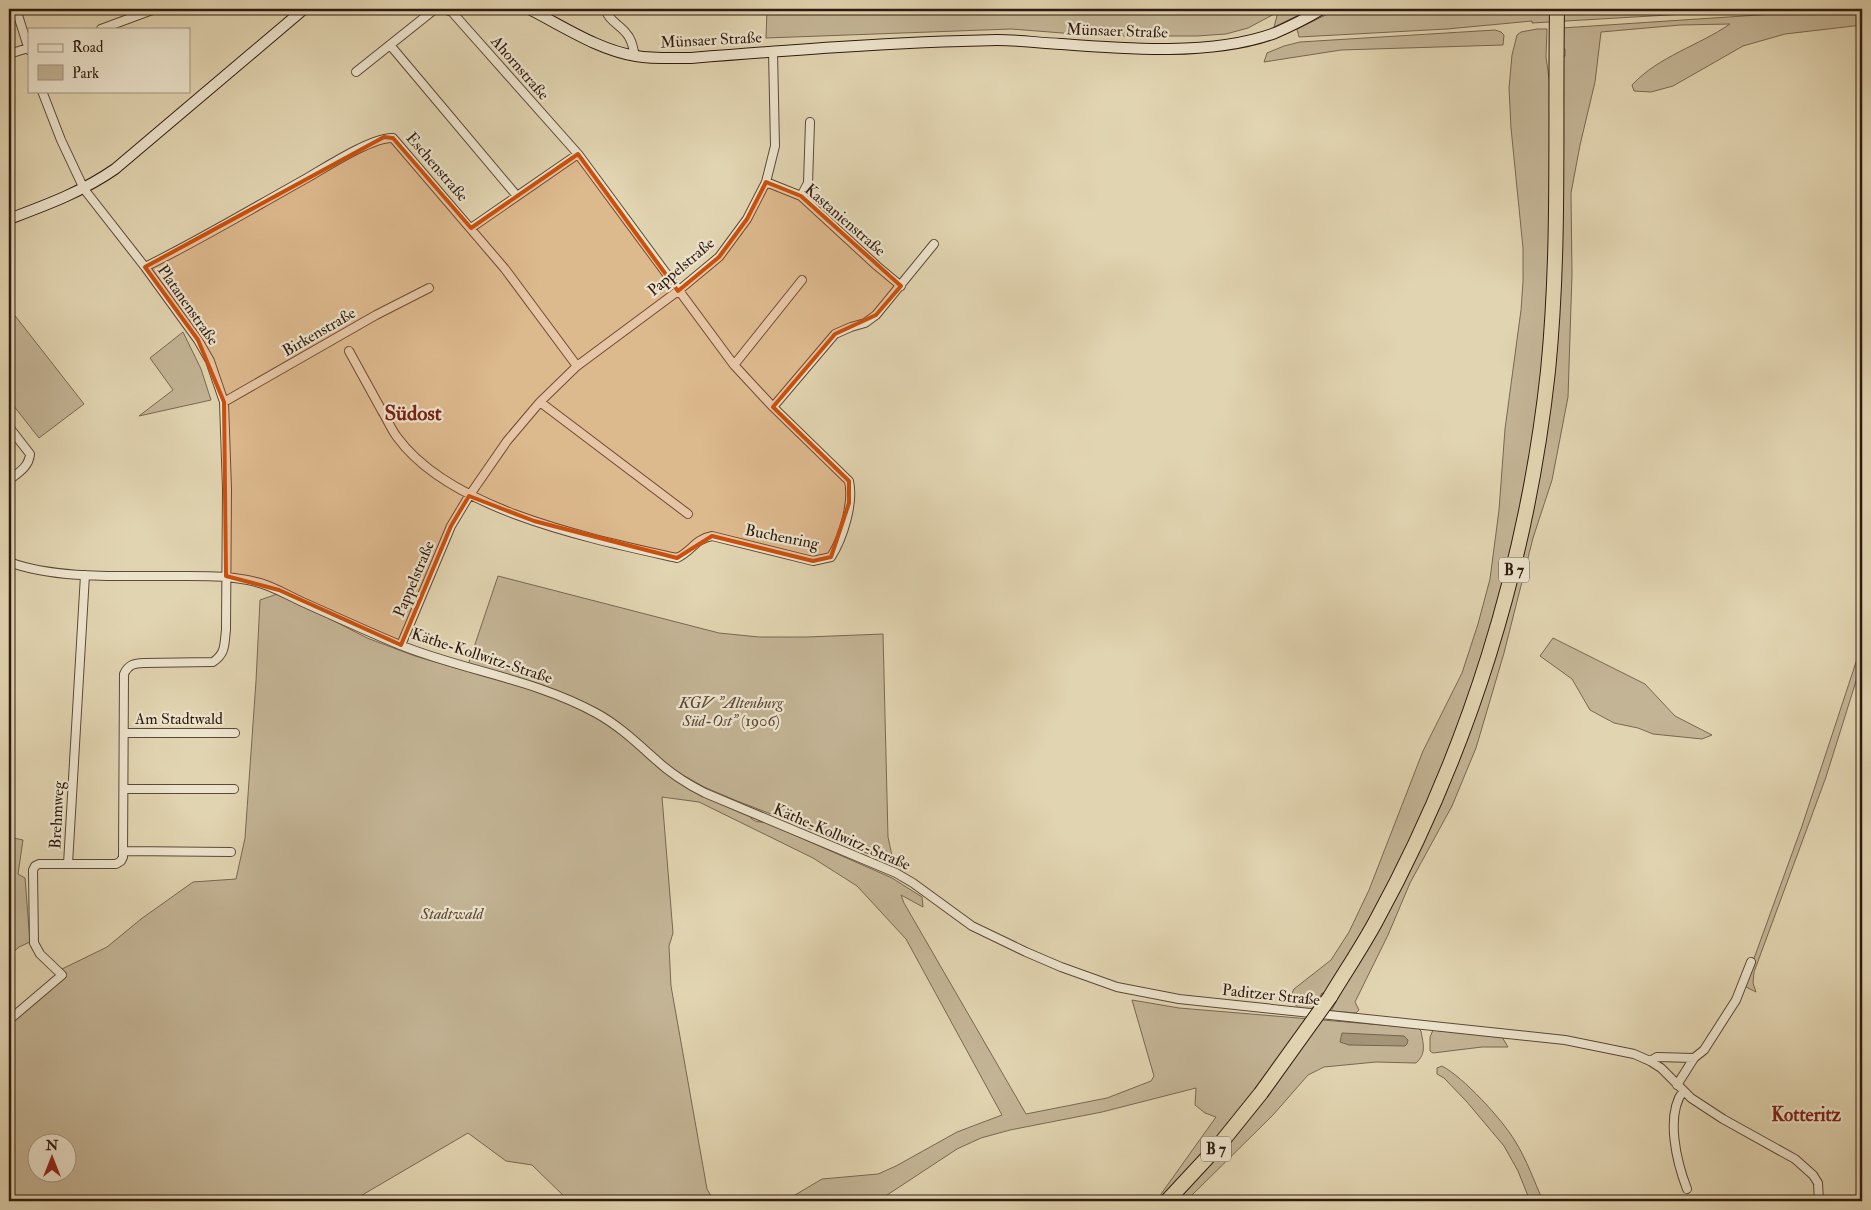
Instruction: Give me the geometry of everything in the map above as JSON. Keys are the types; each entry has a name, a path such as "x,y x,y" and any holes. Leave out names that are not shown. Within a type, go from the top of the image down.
{"highway":[{"name":"B 7","path":"1167,1201 1220,1144 1261,1093 1330,996 1375,922 1417,840 1454,756 1487,663 1515,566 1535,468 1548,371 1555,268 1557,9"}],"street":[{"path":"9,54 28,49 16,9"},
{"path":"104,28 155,9"},
{"path":"9,219 84,189 115,169 304,9"},
{"name":"Ahornstraße","path":"356,72 436,9 452,12 578,154 678,291"},
{"name":"Münsaer Straße","path":"529,9 611,50 635,56 661,59 899,44 1000,40 1133,48 1197,47 1241,41 1274,33 1300,22 1322,9"},
{"path":"605,9 607,15 626,33 632,43 635,56"},
{"path":"390,45 517,196"},
{"name":"Pappelstraße","path":"401,646 451,526 507,440 540,402 577,366 678,291 719,256 747,219 766,182 775,146 772,52"},
{"name":"Platanenstraße","path":"42,92 61,140 84,189 146,268 198,340 210,361 224,402 227,489 226,576"},
{"path":"801,196 808,183 810,122"},
{"name":"Eschenstraße","path":"146,268 336,161 384,137 393,138 505,269 577,366"},
{"path":"471,228 578,154"},
{"name":"Kastanienstraße","path":"766,182 801,196 900,286"},
{"path":"774,407 835,334 865,323 876,315 934,244"},
{"path":"734,365 802,280"},
{"name":"Birkenstraße","path":"224,402 376,315 429,288"},
{"name":"Buchenring","path":"470,496 534,521 594,539 677,558 684,555 693,544 712,536 813,561 831,557 838,545 849,503 851,491 849,481 734,365 678,291"},
{"name":"Birkenstraße","path":"349,350 396,437 422,465 470,496"},
{"path":"540,402 688,514"},
{"path":"9,429 30,454 30,461 9,480"},
{"name":"Käthe-Kollwitz-Straße","path":"9,562 45,572 85,575 226,576 256,582 279,590 401,646 452,663 528,683 587,708 618,727 655,760 686,783 705,793 896,873 913,883"},
{"name":"Brehmweg","path":"9,1020 62,975 40,954 34,943 33,870 39,864 68,864 85,575"},
{"name":"Am Stadtwald","path":"124,851 124,674 126,668 135,663 213,662 221,656 224,649 226,630 226,576"},
{"name":"Am Stadtwald","path":"124,733 235,733"},
{"path":"124,789 234,789"},
{"path":"68,864 116,864 121,861 124,851 231,852"},
{"name":"Paditzer Straße","path":"913,883 972,926 1061,967 1117,987 1179,999 1565,1040 1613,1048 1634,1054 1661,1068 1691,1098 1723,1119 1795,1159 1818,1183 1819,1201"},
{"path":"1677,1085 1694,1058 1704,1050 1736,1000 1751,962"},
{"name":"Paditzer Straße","path":"1650,1061 1657,1057 1694,1058"},
{"path":"1684,1091 1679,1097 1677,1104 1674,1142 1679,1170 1687,1189"}],"highlighted area":[{"path":"384,137 393,138 471,228 578,154 678,291 719,257 747,219 766,182 801,196 901,286 876,315 835,334 773,407 849,481 849,503 831,557 813,561 712,536 677,558 534,521 469,496 451,526 401,645 279,590 226,576 224,402 198,340 145,267"}],"green space":[{"path":"767,9 1277,9 1279,11 1283,9 1311,9 1274,27 1278,12 1248,28 1226,34 1197,36 1101,36 1011,29 766,38"},
{"path":"1338,9 1770,9 1532,23 1532,21 1447,29 1299,37 1297,29"},
{"path":"1862,9 1862,25 1785,34 1743,46 1673,86 1651,92 1634,91 1632,85 1654,66 1730,24 1680,25 1601,32 1595,82 1571,193 1572,275 1568,397 1552,480 1533,538 1504,653 1476,748 1452,806 1410,883 1388,935 1355,1002 1359,1010 1356,1013 1331,1011 1423,842 1460,758 1493,665 1520,567 1540,469 1562,56 1565,56 1565,49 1562,48 1562,28"},
{"path":"1547,29 1546,57 1550,85 1549,267 1542,370 1529,467 1509,565 1497,611 1449,754 1412,837 1370,920 1325,994 1322,993 1312,1009 1299,1008 1292,1002 1294,989 1331,960 1349,932 1369,890 1423,751 1462,673 1490,579 1499,510 1505,429 1521,310 1523,281 1523,248 1509,88 1512,55 1517,35 1521,32"},
{"path":"1495,30 1504,35 1503,45 1341,50 1264,62 1267,53 1300,42"},
{"path":"9,308 84,404 39,438 9,400"},
{"path":"183,332 201,369 211,400 139,416 173,390 150,358"},
{"name":"Stadtwald","path":"498,576 719,633 759,637 883,634 888,837 894,865 813,830 704,787 667,766 659,766 749,815 757,822 765,822 892,878 922,897 923,907 901,895 1026,1114 1107,1098 1151,1081 1154,1076 1132,1000 1179,1008 1418,1028 1421,1031 1423,1044 1422,1056 1416,1063 1376,1062 1324,1067 1308,1075 1273,1115 1186,1201 1156,1201 1216,1117 1205,1113 1195,1105 1196,1088 1102,1112 1010,1130 981,1138 957,1149 878,1201 785,1201 822,1179 878,1174 957,1132 1002,1115 906,939 857,886 813,858 699,802 662,797 673,933 669,946 671,986 707,1189 714,1201 569,1201 532,1165 506,1161 468,1133 352,1201 9,1201 9,1016 62,969 107,947 141,919 193,882 236,879 245,838 260,600 280,593 367,638 415,656 466,671"},
{"path":"1553,638 1645,684 1675,716 1712,735 1702,739 1653,734 1638,728 1614,723 1590,710 1572,679 1540,656"},
{"path":"1862,644 1862,662 1826,777 1754,972 1753,983 1756,992 1744,986 1802,826"},
{"path":"9,837 23,840 18,874 25,878 30,942 19,947 9,956"},
{"path":"1433,1030 1502,1037 1508,1047 1482,1047 1433,1053 1430,1051 1430,1037"},
{"path":"1442,1066 1451,1071 1471,1089 1509,1132 1523,1156 1543,1201 1530,1201 1518,1171 1504,1146 1467,1102 1444,1078 1437,1074 1437,1068"}],"shaded area":[{"path":"1342,1033 1404,1036 1408,1040 1405,1046 1349,1045 1340,1042"}],"district":[{"name":"Südost","path":"413,413"},
{"name":"Kotteritz","path":"1806,1115"}],"park label":[{"name":"KGV \"Altenburg Süd-Ost\" (1906)","path":"731,712"}]}
